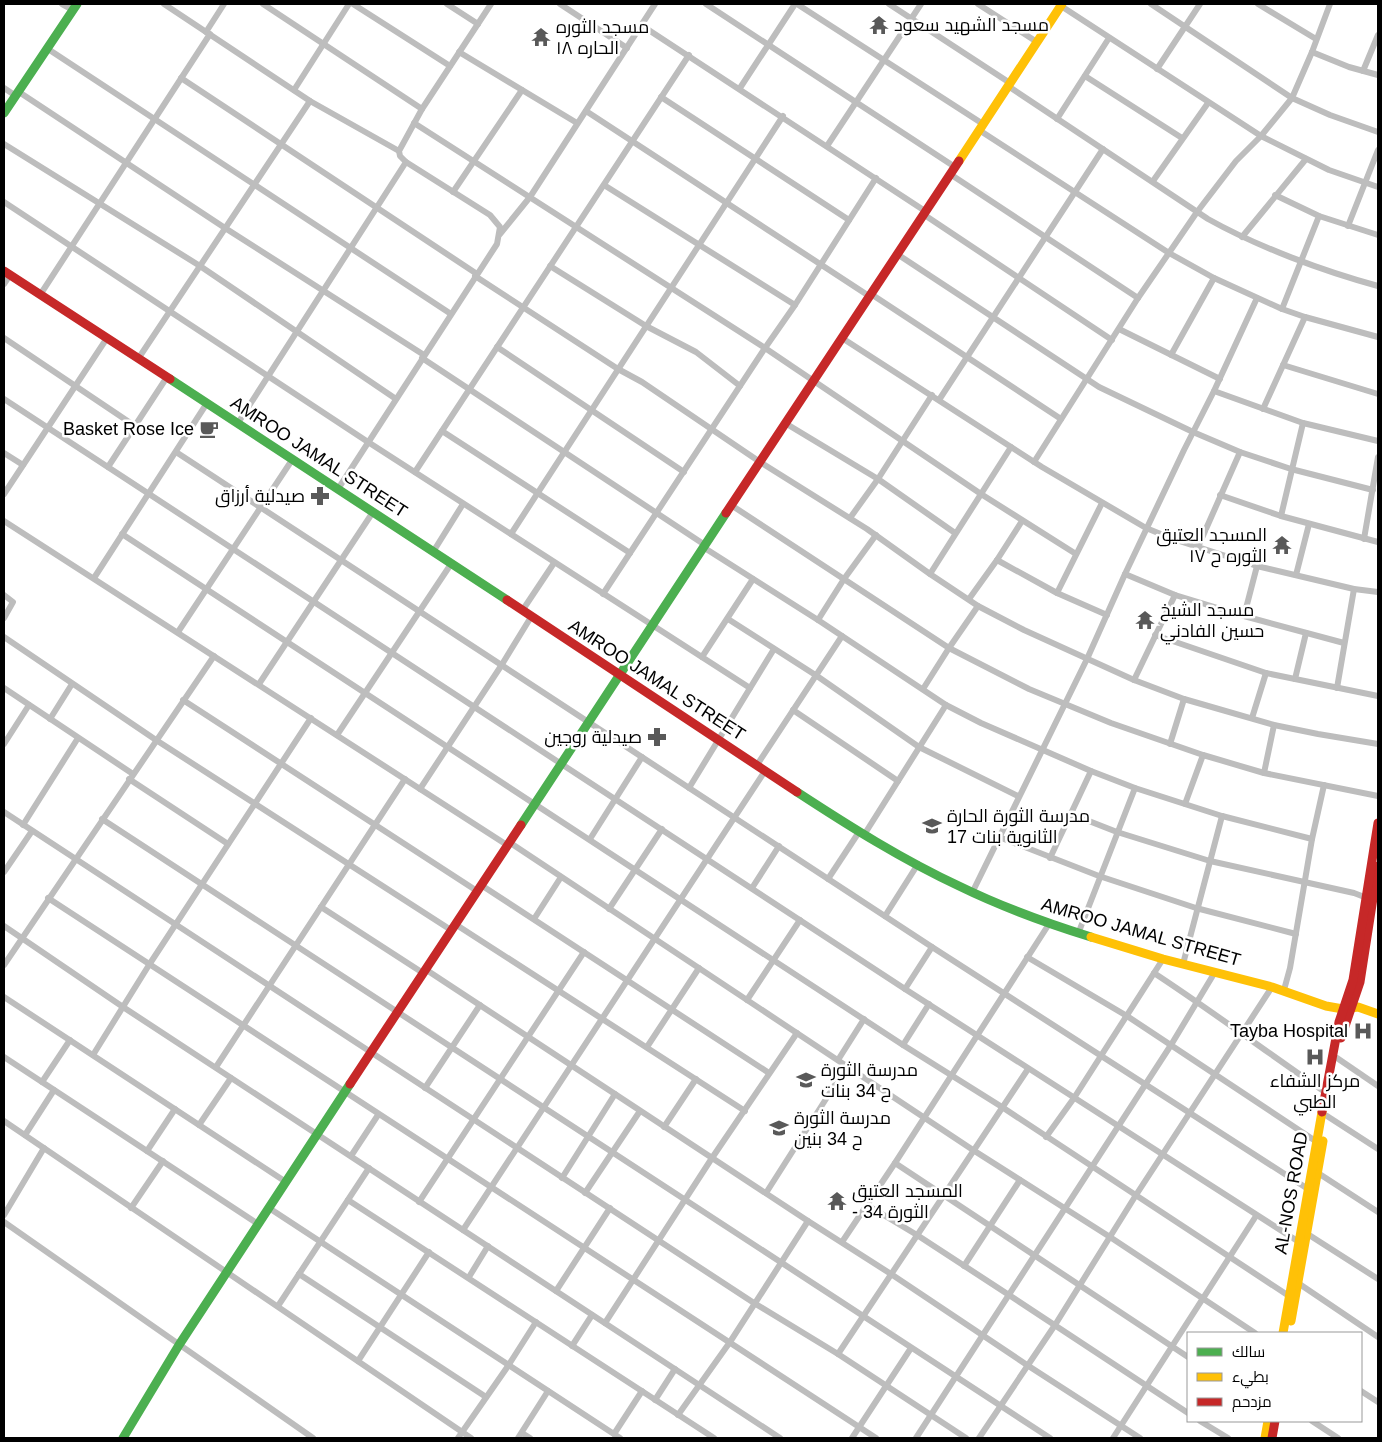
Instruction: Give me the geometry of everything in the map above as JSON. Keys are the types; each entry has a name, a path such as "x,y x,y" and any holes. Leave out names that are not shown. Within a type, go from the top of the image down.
{"street":[{"path":"4,113 75,7 62,4"},
{"path":"164,4 310,101 399,151"},
{"path":"40,294 182,78 224,4"},
{"path":"263,4 422,109"},
{"path":"294,90 351,4 450,66"},
{"path":"447,4 478,24"},
{"path":"338,489 497,244 500,227 490,215 406,162 400,156 399,151 422,109 491,4"},
{"path":"560,4 627,48"},
{"path":"571,11 576,4"},
{"path":"500,234 530,196 655,4"},
{"path":"706,4 856,102 1046,237 1138,298"},
{"path":"740,88 796,4 884,60 1075,193 1169,253 1214,278 1282,309 1378,337"},
{"path":"889,4 1103,149 1154,181 1197,212 1242,237 1328,271 1378,286"},
{"path":"827,146 921,4"},
{"path":"978,4 1037,42"},
{"path":"1151,4 1186,25 1292,98 1330,115 1378,132"},
{"path":"1156,69 1200,4"},
{"path":"1258,4 1316,39"},
{"path":"1034,462 1138,298 1197,212 1236,161 1261,136 1292,98 1330,4"},
{"path":"123,1438 179,1345 268,1208 1061,5 1261,136 1306,159 1378,187"},
{"path":"642,25 876,178 924,213 1112,340"},
{"path":"1363,71 1378,35"},
{"path":"1057,118 1109,38"},
{"path":"48,49 450,314"},
{"path":"459,52 577,123"},
{"path":"1312,52 1378,75"},
{"path":"415,472 689,55"},
{"path":"1085,76 1182,138"},
{"path":"182,78 523,307 618,369 650,387 760,462 876,535 978,606 1087,659 1184,699 1274,724 1318,734 1378,744"},
{"path":"4,88 18,94 323,291 753,579 946,705 1042,750 1135,788 1222,816 1312,839"},
{"path":"454,192 522,90"},
{"path":"661,97 849,220"},
{"path":"138,358 310,101"},
{"path":"1154,181 1208,103"},
{"path":"586,111 1061,419"},
{"path":"511,534 783,116"},
{"path":"414,123 765,348 981,494 1076,554"},
{"path":"4,144 200,266 396,399"},
{"path":"939,400 1103,149"},
{"path":"1348,226 1378,150"},
{"path":"1242,237 1306,159"},
{"path":"238,423 406,162"},
{"path":"603,594 795,305 876,178"},
{"path":"604,185 795,305"},
{"path":"1275,195 1319,216 1378,235"},
{"path":"4,202 463,504 750,688"},
{"path":"1282,309 1319,216"},
{"path":"897,254 1086,380 1193,432 1240,452 1292,469 1372,490"},
{"path":"550,266 646,326 696,352 740,386"},
{"path":"4,284 7,272"},
{"name":"AMROO JAMAL STREET","path":"7,272 862,834 972,893 1049,924 1163,959 1284,990 1326,1006 1366,1009 1378,1014"},
{"path":"1171,355 1214,278"},
{"path":"972,893 1087,659 1146,528 1214,392 1257,298"},
{"path":"1264,409 1305,317"},
{"path":"1119,329 1220,379"},
{"path":"4,338 135,426"},
{"path":"4,494 107,338"},
{"path":"842,338 1034,462 1146,528 1257,566 1354,589 1378,592"},
{"path":"497,347 684,472"},
{"path":"1283,365 1378,394"},
{"path":"108,467 167,377"},
{"path":"1214,392 1303,422 1378,441"},
{"path":"850,518 903,442 932,395"},
{"path":"4,399 977,1036 1299,1242"},
{"path":"94,578 207,403"},
{"path":"1280,516 1303,422"},
{"path":"785,423 878,479 955,533"},
{"path":"442,431 630,553"},
{"path":"930,574 1011,447"},
{"path":"4,452 23,464"},
{"path":"176,452 1004,994 1308,1189"},
{"path":"1198,547 1240,452"},
{"path":"1364,539 1378,458"},
{"path":"178,632 292,460"},
{"path":"1220,495 1280,516 1378,542"},
{"path":"1057,593 1102,503"},
{"path":"433,552 463,504"},
{"path":"731,505 949,648 1007,679 1111,723 1203,756 1264,773 1378,796"},
{"path":"258,684 373,512"},
{"path":"4,520 420,789 561,877 973,1150 1110,1237 1253,1332"},
{"path":"969,599 1022,521"},
{"path":"1296,575 1309,524"},
{"path":"122,534 1289,1296"},
{"path":"818,620 844,579 876,535"},
{"path":"997,560 1057,593 1107,615"},
{"path":"522,611 554,563"},
{"path":"337,735 451,564"},
{"path":"1244,616 1257,566"},
{"path":"1125,574 1175,595 1344,643"},
{"path":"702,658 753,579"},
{"path":"1337,688 1354,589"},
{"path":"4,595 13,602 4,618"},
{"path":"1134,680 1175,595"},
{"path":"923,689 978,606"},
{"path":"420,789 532,617"},
{"path":"728,619 817,676 919,747 1018,796"},
{"path":"1295,679 1306,633"},
{"path":"1155,635 1266,673 1378,696"},
{"path":"757,765 842,636"},
{"path":"4,637 156,740 349,864 559,990 745,1111"},
{"path":"689,788 774,649"},
{"path":"4,965 214,656"},
{"path":"1252,718 1266,673"},
{"path":"50,719 72,684"},
{"path":"4,688 228,844"},
{"path":"1170,744 1184,699"},
{"path":"183,700 375,825 534,919 769,1074"},
{"path":"4,744 29,705"},
{"path":"828,878 862,834 946,705"},
{"path":"793,710 898,781"},
{"path":"93,1055 149,964 311,718"},
{"path":"1264,773 1274,724"},
{"path":"23,825 78,738"},
{"path":"1185,804 1203,756"},
{"path":"590,839 642,757"},
{"path":"463,1230 766,771"},
{"path":"1050,858 1091,771"},
{"path":"216,1067 405,779"},
{"path":"1284,990 1290,968 1312,839 1324,785"},
{"path":"1078,934 1135,788"},
{"path":"4,812 754,1303 838,1354 966,1438"},
{"path":"1071,814 1117,832 1210,861 1369,899"},
{"path":"1183,964 1196,908 1222,816"},
{"path":"102,819 956,1376 1048,1438"},
{"name":"AL-NOS ROAD","path":"1369,899 1378,823"},
{"path":"609,909 662,829"},
{"path":"4,870 32,831"},
{"path":"999,837 1050,858 1196,908 1296,934"},
{"path":"752,888 778,846"},
{"path":"885,916 918,864"},
{"name":"AL-NOS ROAD","path":"1289,1332 1337,1058 1369,899 1378,866"},
{"path":"534,919 561,877"},
{"path":"48,898 876,1438"},
{"path":"321,907 480,1005 842,1242 1027,1366 1140,1438"},
{"path":"747,1000 800,920"},
{"path":"842,1242 1049,924"},
{"path":"4,926 123,1007 780,1438"},
{"path":"905,989 932,947"},
{"path":"420,1202 584,952"},
{"path":"1027,956 1127,1016 1317,1142"},
{"path":"1046,1137 1074,1098 1163,959"},
{"path":"647,1047 699,968"},
{"path":"916,1438 1171,1046 1216,972"},
{"path":"1154,973 1325,1092"},
{"path":"979,1438 1055,1325 1189,1113 1272,987"},
{"path":"4,997 286,1182"},
{"path":"903,1044 929,1004"},
{"path":"425,1088 480,1005"},
{"name":"AL-NOS ROAD","path":"1283,1332 1335,1039 1347,1008"},
{"path":"838,1060 864,1019"},
{"path":"605,1323 712,1158 797,1033"},
{"path":"42,1082 70,1040"},
{"path":"4,1057 258,1224"},
{"path":"1337,1058 1378,1086"},
{"path":"766,1193 847,1066"},
{"path":"838,1354 1028,1069"},
{"path":"199,1125 231,1078"},
{"path":"664,1127 696,1079"},
{"path":"25,1135 54,1090"},
{"path":"562,1178 615,1094"},
{"path":"147,1151 175,1109"},
{"path":"586,1193 640,1111"},
{"path":"351,1156 378,1114"},
{"path":"1327,1116 1378,1149"},
{"path":"4,1121 358,1361 460,1435 471,1438"},
{"path":"4,1215 44,1148"},
{"path":"131,1208 163,1161"},
{"path":"895,1163 1187,1356"},
{"path":"278,1306 369,1168"},
{"path":"1318,1173 1378,1212"},
{"path":"964,1266 1020,1180"},
{"path":"348,1200 714,1438"},
{"path":"867,1206 917,1235 1187,1412"},
{"path":"268,1208 617,1436 642,1391"},
{"path":"556,1291 610,1208"},
{"path":"1113,1438 1256,1216"},
{"path":"678,1415 730,1342 808,1221"},
{"path":"4,1222 313,1438"},
{"path":"1306,1234 1378,1279"},
{"path":"469,1277 488,1246"},
{"path":"358,1361 429,1252"},
{"path":"299,1274 486,1398"},
{"path":"1298,1283 1378,1337"},
{"path":"572,1346 592,1315"},
{"path":"460,1435 536,1322"},
{"path":"852,1438 911,1348"},
{"path":"655,1400 675,1369"},
{"path":"530,1438 520,1435 548,1391"},
{"path":"1362,1392 1378,1402"},
{"path":"1202,1422 1228,1438"},
{"path":"1265,1438 1268,1422"},
{"path":"1272,1438 1275,1422"},
{"path":"1314,1422 1338,1438"}],"traffic: fast":[{"path":"4,113 77,4"},
{"path":"170,379 507,600"},
{"path":"521,825 726,513"},
{"path":"797,792 876,842 938,876 1008,908 1091,937"},
{"path":"123,1438 179,1345 350,1084"}],"traffic: slow":[{"path":"959,161 1062,4"},
{"path":"1091,937 1163,959 1272,987 1326,1006 1343,1009 1358,1007 1378,1014"},
{"path":"1283,1332 1322,1112"},
{"path":"1291,1321 1323,1141"},
{"path":"1265,1438 1268,1422"}],"traffic: jam":[{"path":"726,513 959,161"},
{"path":"4,271 170,379"},
{"path":"507,600 797,792"},
{"path":"1322,1112 1339,1022 1353,980 1378,823"},
{"path":"350,1084 521,825"},
{"path":"1341,1038 1360,982 1378,866"},
{"path":"1272,1438 1275,1422"}],"place":[{"name":"مسجد الشهيد سعود","path":"879,25"},
{"name":"مسجد الثوره الحاره ١٨","path":"541,37"},
{"name":"Basket Rose Ice","path":"209,429"},
{"name":"صيدلية أرزاق","path":"320,496"},
{"name":"المسجد العتيق الثوره ح ١٧","path":"1282,545"},
{"name":"مسجد الشيخ حسين الفادني","path":"1145,620"},
{"name":"صيدلية روجين","path":"657,737"},
{"name":"مدرسة الثورة الحارة 17 الثانوية بنات","path":"932,826"},
{"name":"Tayba Hospital","path":"1363,1031"},
{"name":"مركز الشفاء الطبي","path":"1315,1057"},
{"name":"مدرسة الثورة ح 34 بنات","path":"806,1080"},
{"name":"مدرسة الثورة ح 34 بنين","path":"779,1128"},
{"name":"المسجد العتيق - الثورة 34","path":"837,1201"}]}
